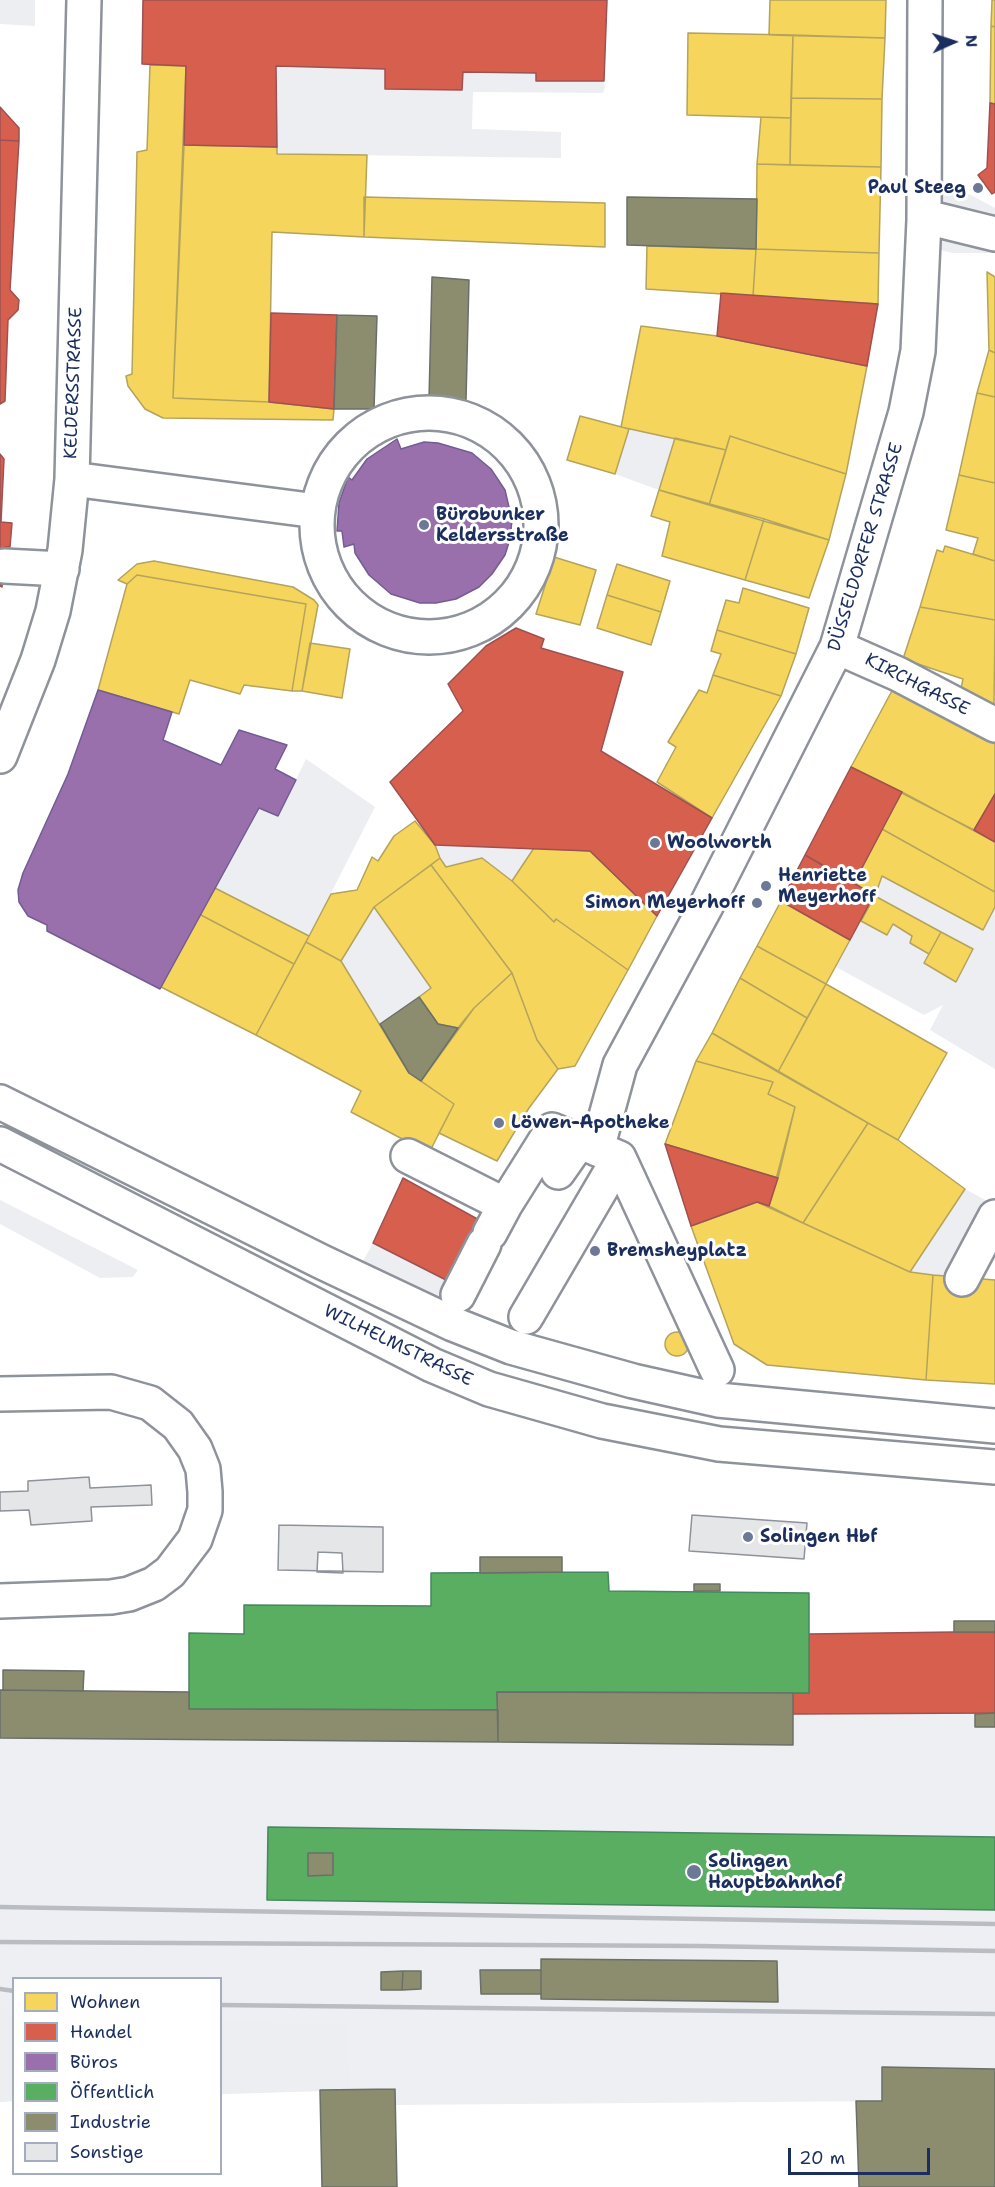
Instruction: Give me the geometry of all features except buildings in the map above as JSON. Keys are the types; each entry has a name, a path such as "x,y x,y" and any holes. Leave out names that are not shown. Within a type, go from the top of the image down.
{"street":[{"name":"KELDERSSTRASSE","path":"0,756 38,660 62,569 72,479 84,0"},
{"name":"DÜSSELDORFER STRASSE","path":"526,1317 598,1150 620,1065 706,906 837,647 909,401 918,351 924,220 925,0"},
{"path":"924,220 938,220 995,234"},
{"path":"433,413 474,422 499,438 519,458 531,479 539,503 541,527 537,551 529,574 516,595 499,613 475,628 448,636 419,637 392,631 372,622 340,595 321,555 317,511 328,477 348,447 377,425 411,414 433,413"},
{"path":"72,479 317,511"},
{"path":"4,566 62,569"},
{"name":"KIRCHGASSE","path":"837,647 898,674 995,725"},
{"path":"0,1102 322,1262 453,1324 511,1347 633,1382 718,1400 995,1426"},
{"path":"458,1295 493,1227 552,1130 598,1150 717,1370"},
{"name":"WILHELMSTRASSE","path":"0,1144 432,1365 489,1389 602,1421 719,1444 995,1467"},
{"name":"DÜSSELDORFER STRASSE","path":"558,1172 598,1150"},
{"path":"408,1156 493,1227"},
{"path":"962,1279 995,1217"},
{"path":"0,1394 111,1392 150,1403 178,1425 195,1449 202,1469 205,1510 195,1539 170,1572 154,1584 129,1594 111,1597 0,1601"}],"shaded area":[{"path":"0,0 35,0 35,26 0,24"},
{"path":"276,66 385,69 385,89 462,90 464,72 536,73 536,81 604,81 605,87 603,93 473,92 472,129 561,132 561,158 277,154"},
{"path":"954,186 995,208 995,253 952,253 941,250 938,244 938,198 943,191"},
{"path":"629,429 675,438 659,490 615,474"},
{"path":"306,759 375,807 309,936 215,888 259,808 278,816"},
{"path":"435,845 534,848 512,881 482,858 446,867"},
{"path":"882,876 983,930 995,907 995,1069 930,1030 943,1005 924,1015 836,967 875,895"},
{"path":"374,907 431,988 380,1024 341,961"},
{"path":"965,1189 989,1202 949,1277 910,1272"},
{"path":"0,1200 138,1270 133,1277 100,1278 0,1224"},
{"path":"373,1243 448,1281 440,1298 362,1263"},
{"path":"608,1572 609,1591 809,1593 809,1693 793,1693 793,1714 995,1713 995,2069 882,2067 882,2101 395,2105 395,2089 222,2094 222,1977 12,1977 12,2101 0,2102 0,1690 188,1692 189,1633 244,1634 244,1605 431,1606 431,1573"},
{"path":"0,2009 12,2010 12,2101 0,2102"},
{"path":"222,2021 348,2025 350,2090 222,2094"}],"railway":[{"path":"0,1907 995,1924"},
{"path":"0,1942 699,1946 995,1951"},
{"path":"0,1989 12,1991"},
{"path":"222,2005 995,2014"}],"place":[{"name":"Paul Steeg","path":"978,188"},
{"name":"Bürobunker Keldersstraße","path":"424,525"},
{"name":"Woolworth","path":"655,843"},
{"name":"Henriette Meyerhoff","path":"766,886"},
{"name":"Simon Meyerhoff","path":"757,903"},
{"name":"Löwen-Apotheke","path":"499,1123"},
{"name":"Bremsheyplatz","path":"595,1251"},
{"name":"Solingen Hbf","path":"748,1537"},
{"name":"Solingen Hauptbahnhof","path":"694,1872"}]}
